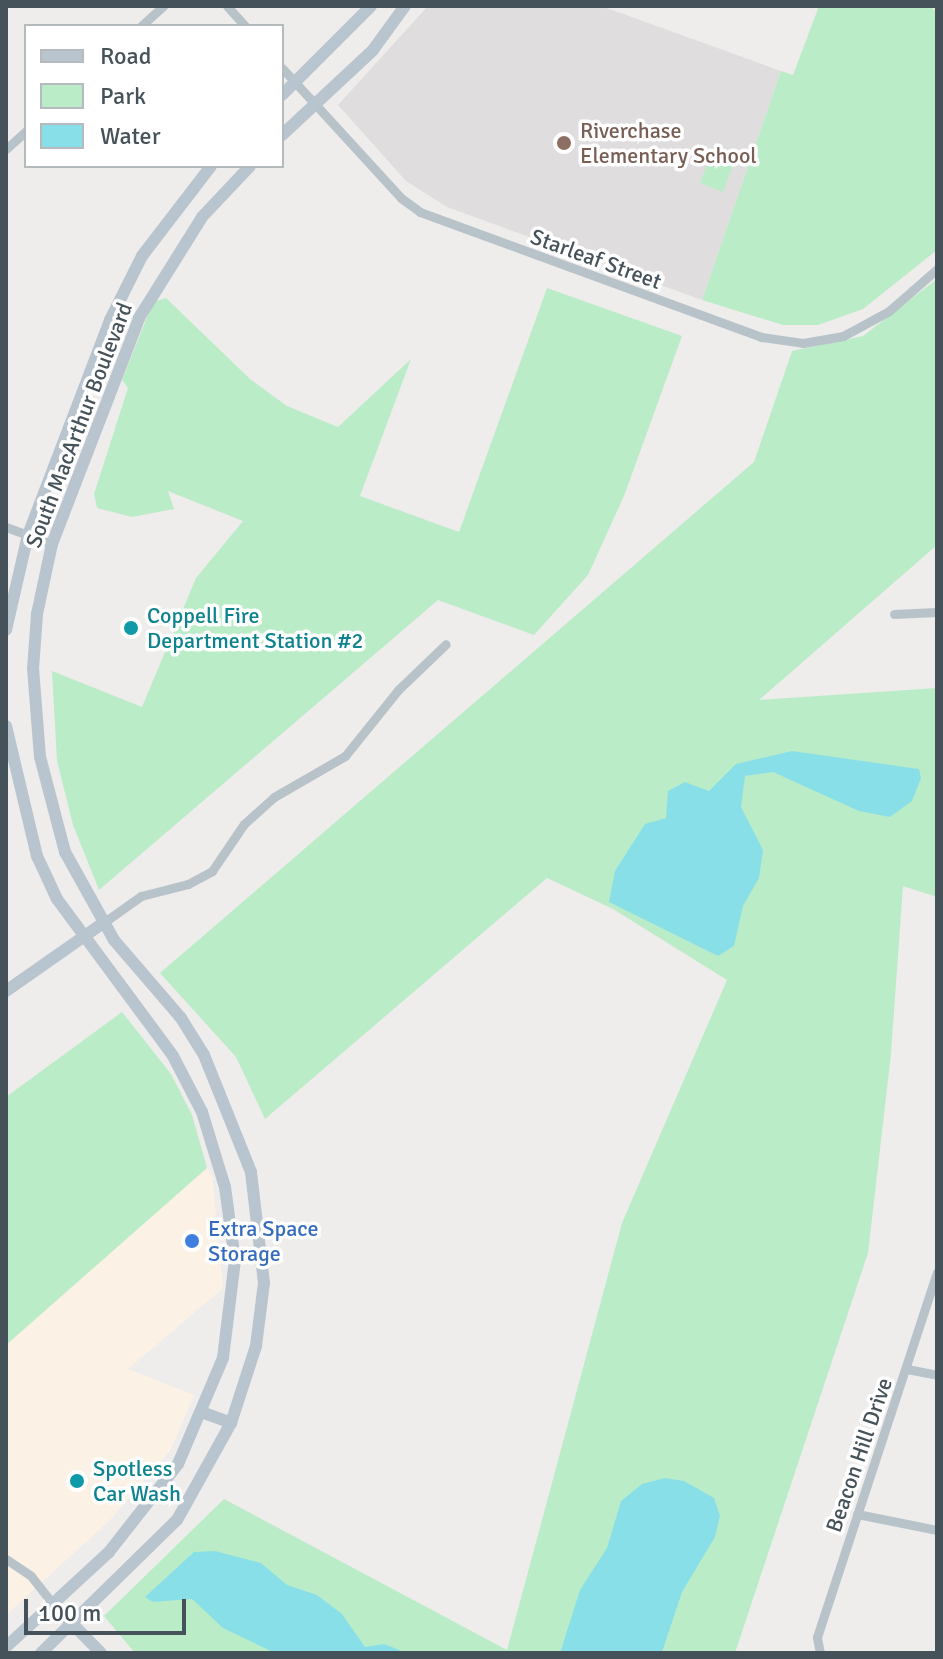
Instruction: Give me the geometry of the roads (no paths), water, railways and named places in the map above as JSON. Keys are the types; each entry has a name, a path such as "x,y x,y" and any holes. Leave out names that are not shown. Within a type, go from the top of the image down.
{"main road":[{"path":"284,93 371,6"},
{"path":"284,133 373,50 405,6"},
{"name":"South MacArthur Boulevard","path":"6,630 28,535 110,320 150,244 209,168"},
{"name":"South MacArthur Boulevard","path":"41,1653 177,1520 231,1423 256,1346 264,1283 251,1172 204,1055 103,923 65,852 36,731 34,640 52,544 139,318 202,217 248,168"},
{"path":"6,726 37,856 81,937 173,1056 202,1112 225,1187 235,1293 223,1358 204,1413 146,1511 6,1647"},
{"path":"6,991 103,923"},
{"path":"204,1413 231,1423"},
{"path":"52,1603 101,1653"}],"street":[{"path":"143,24 163,6"},
{"path":"227,6 243,24"},
{"name":"Starleaf Street","path":"284,70 401,198 420,212 761,337 803,343 843,336 889,311 937,269"},
{"path":"6,149 24,133"},
{"path":"6,527 52,544"},
{"path":"894,614 937,612"},
{"path":"103,923 141,896 188,884 212,871 244,824 274,797 345,756 398,690 446,644"},
{"name":"Beacon Hill Drive","path":"818,1651 857,1514 937,1272"},
{"path":"907,1369 937,1375"},
{"path":"857,1514 937,1530"},
{"path":"6,1559 31,1576 52,1603"}],"water":[{"path":"792,751 919,769 921,778 912,801 890,817 859,811 773,772 745,776 741,807 763,850 759,878 743,906 734,946 718,956 609,902 615,871 645,824 666,818 668,791 685,782 709,791 736,764"},
{"path":"665,1478 684,1481 714,1498 720,1516 715,1537 682,1592 662,1652 560,1653 580,1590 607,1548 621,1501 642,1484"},
{"path":"215,1551 261,1563 287,1585 317,1595 342,1614 365,1647 384,1644 407,1653 275,1653 223,1628 192,1599 153,1602 145,1597 194,1552"}],"place":[{"name":"Riverchase Elementary School","path":"564,143"},
{"name":"Coppell Fire Department Station #2","path":"131,628"},
{"name":"Extra Space Storage","path":"192,1241"},
{"name":"Spotless Car Wash","path":"77,1481"}]}
